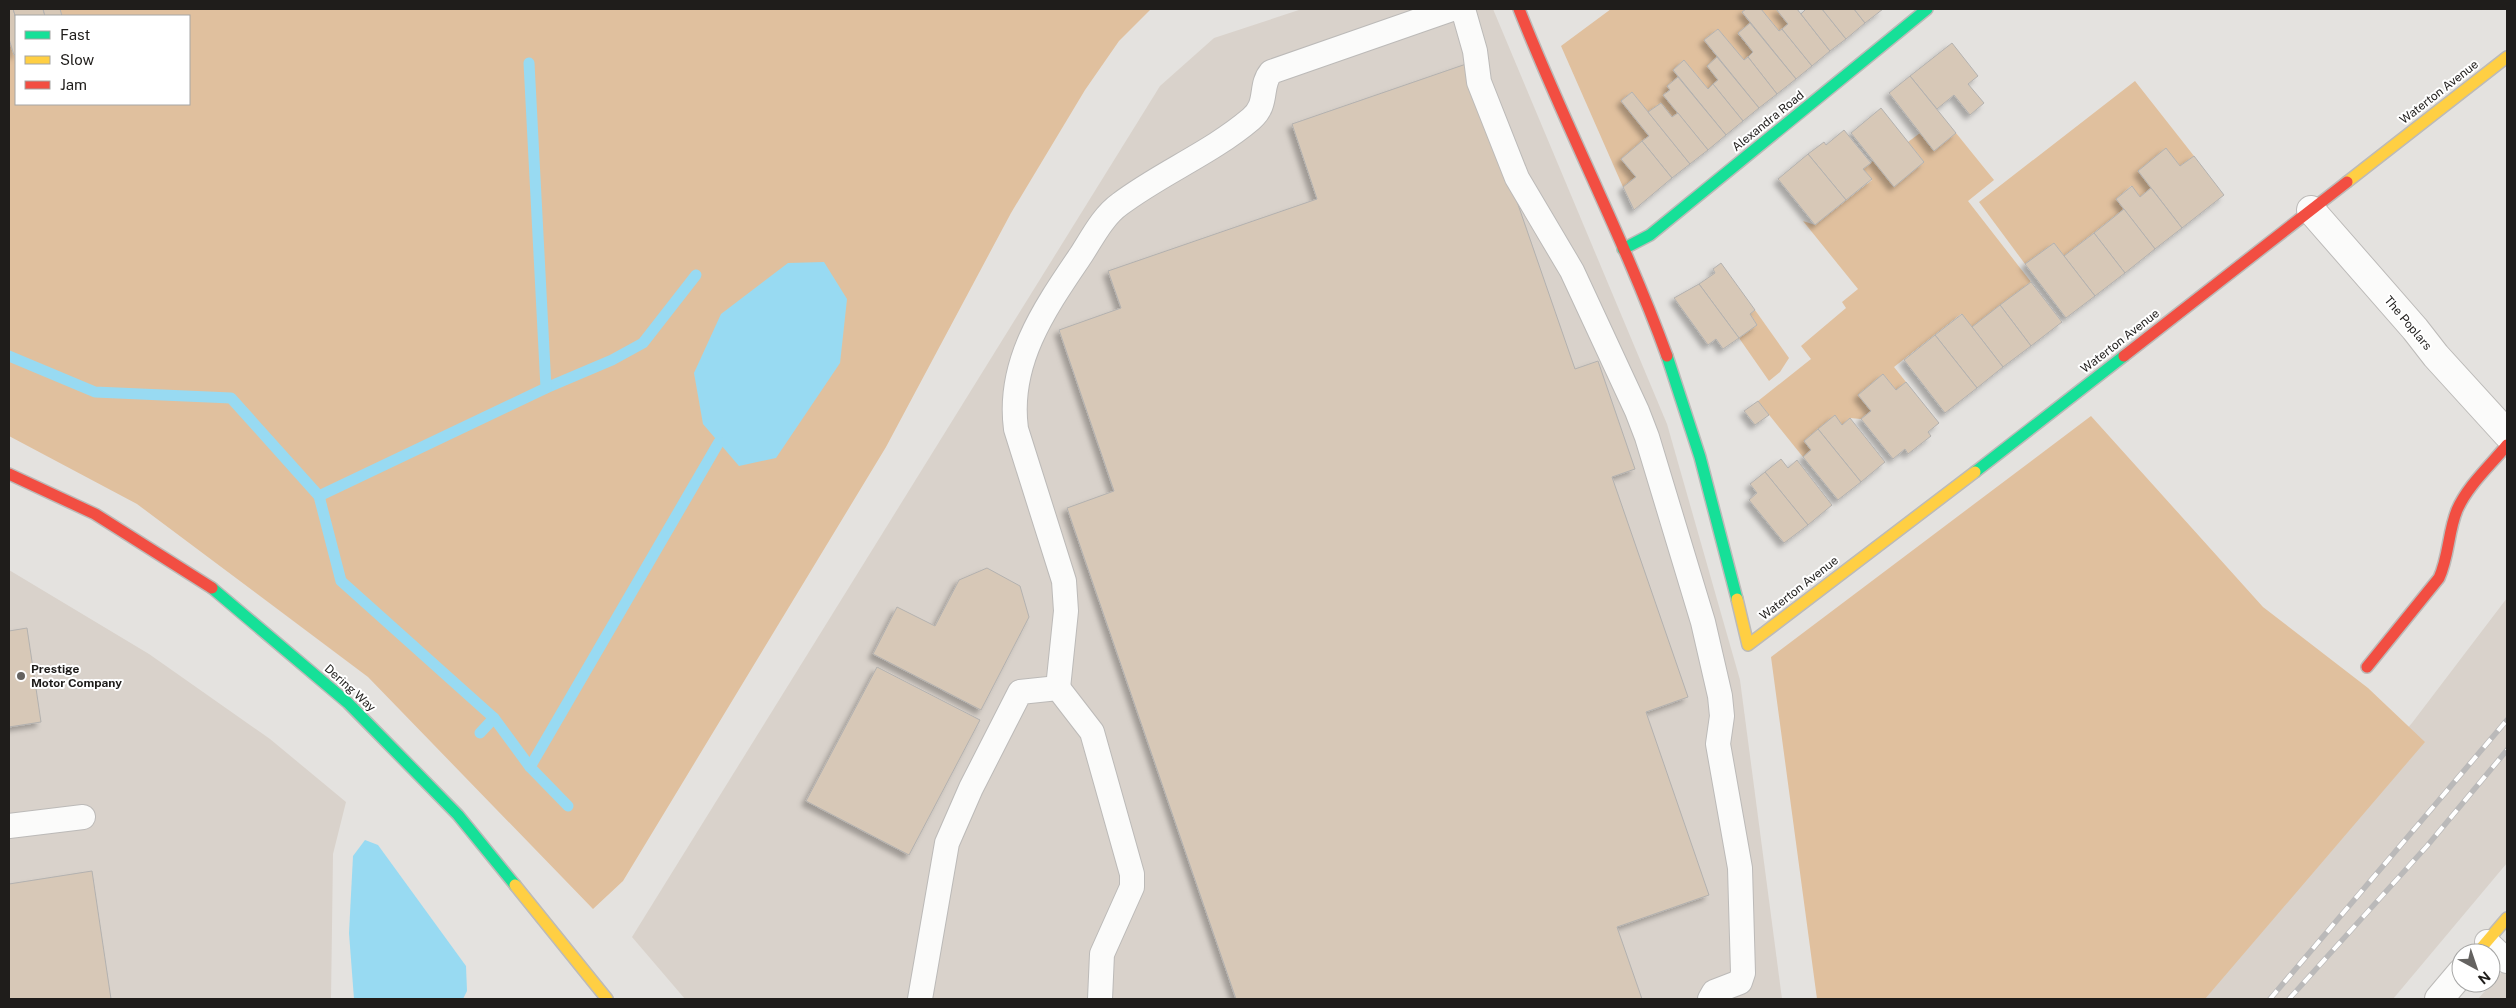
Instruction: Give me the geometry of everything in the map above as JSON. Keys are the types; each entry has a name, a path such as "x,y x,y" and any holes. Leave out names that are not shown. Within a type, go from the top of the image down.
{"street":[{"path":"1519,9 1623,249"},
{"name":"Alexandra Road","path":"1623,249 1650,235 1927,9"},
{"name":"Waterton Avenue","path":"1623,249 1675,378 1722,544 1748,645 2507,57"},
{"name":"The Poplars","path":"2311,210 2415,329 2436,356 2507,434"},
{"path":"2367,667 2439,578 2445,566 2457,510 2466,495 2507,445"},
{"name":"Dering Way","path":"9,474 95,514 207,584 348,703 458,816 601,997"},
{"path":"2485,943 2507,918"},
{"path":"2438,999 2451,984"}],"lane":[{"path":"1100,999 1102,954 1132,887 1132,874 1092,732 1058,688 1066,611 1064,581 1021,445 1015,417 1018,375 1027,346 1044,309 1103,222 1119,204 1232,133 1256,114 1263,104 1266,81 1271,72 1452,9"},
{"path":"1463,9 1475,51 1479,82 1517,178 1572,271 1640,420 1710,654 1722,708 1718,744 1740,868 1743,973 1740,982 1714,992 1710,999"},
{"path":"920,999 947,843 967,796 1020,692 1058,688"},
{"path":"9,826 83,817"}],"shaded area":[{"path":"60,9 1151,9 1119,41 1085,90 1011,213 886,447 623,881 593,909 368,677 137,504 9,436 9,39 15,54 15,105 190,105 190,15 62,15"},
{"path":"1302,9 1493,9 1667,424 1740,680 1782,999 685,999 632,937 1160,86 1214,38"},
{"path":"1611,9 1746,9 1742,12 1750,23 1738,34 1753,52 1744,60 1718,29 1704,40 1717,57 1707,66 1718,80 1708,89 1684,60 1673,70 1678,77 1667,86 1670,90 1663,95 1678,113 1672,117 1661,103 1648,112 1632,92 1621,101 1649,136 1621,159 1636,177 1623,187 1561,46"},
{"path":"1761,9 1776,9 1788,24 1779,31"},
{"path":"2135,81 2194,156 2180,166 2166,149 2138,171 2151,188 2140,197 2131,186 2116,199 2124,209 2064,256 2054,243 2025,264 1979,202"},
{"path":"1920,133 1934,151 1956,133 1994,180 1968,201 2031,282 1972,327 1961,314 1894,367 1906,382 1896,390 1883,374 1858,395 1871,411 1861,419 1850,418 1842,425 1835,416 1804,441 1811,450 1803,457 1758,401 1811,359 1801,346 1846,308 1842,302 1858,289 1803,221 1815,225 1872,180 1863,169 1873,161 1894,186 1924,162 1908,142"},
{"path":"1755,310 1789,358 1780,372 1769,381 1739,338 1757,325 1750,314"},
{"path":"2091,416 2263,607 2368,688 2425,742 2205,999 1817,999 1771,657"},
{"path":"9,570 149,654 270,739 346,802 333,854 331,999 9,999"},
{"path":"2507,598 2507,863 2393,999 2171,999 2412,723"},
{"path":"2507,966 2507,999 2478,999 2483,993 2501,993 2501,973"}],"water":[{"path":"824,262 847,299 840,363 776,458 739,466 703,424 694,373 721,314 788,263"},
{"path":"365,840 378,845 466,966 467,991 463,999 354,999 349,933 353,856"}],"building":[{"path":"9,9 13,9 15,15 14,55 9,39"},
{"path":"13,9 43,9 45,15 15,15"},
{"path":"43,9 60,9 62,15 45,15"},
{"path":"1746,9 1761,9 1779,31 1782,29 1812,66 1796,79 1742,12"},
{"path":"1776,9 1797,9 1830,51 1812,66 1782,29 1788,24"},
{"path":"1806,9 1822,9 1846,39 1830,51 1801,14"},
{"path":"1822,9 1854,9 1865,23 1846,39"},
{"path":"1854,9 1883,9 1865,23"},
{"path":"1750,23 1796,79 1777,94 1748,57 1753,52 1738,33"},
{"path":"1718,29 1744,60 1748,57 1777,94 1759,108 1704,40"},
{"path":"1952,43 1978,76 1968,84 1984,103 1970,115 1954,95 1937,109 1910,76"},
{"path":"1717,57 1759,108 1743,121 1713,84 1718,80 1707,66"},
{"path":"1684,60 1708,89 1713,84 1743,121 1726,135 1673,70"},
{"path":"1469,63 1575,369 1598,361 1635,469 1612,477 1688,697 1646,712 1709,895 1617,927 1642,999 1236,999 1067,508 1114,491 1059,330 1121,308 1108,271 1317,199 1292,124"},
{"path":"1910,76 1956,133 1934,151 1889,93"},
{"path":"1678,77 1726,135 1708,150 1663,95 1670,90 1667,86"},
{"path":"1632,92 1690,164 1672,178 1642,141 1649,136 1621,101"},
{"path":"1661,103 1672,117 1678,113 1708,150 1690,164 1648,112"},
{"path":"1881,108 1924,162 1894,187 1851,133"},
{"path":"1844,130 1871,163 1863,169 1872,179 1846,200 1808,154 1824,142 1826,145"},
{"path":"1642,141 1672,178 1634,210 1623,187 1636,177 1621,159"},
{"path":"2166,148 2180,166 2194,156 2224,195 2182,228 2138,171"},
{"path":"1808,154 1846,200 1815,225 1778,179"},
{"path":"2132,186 2140,197 2151,188 2182,228 2155,249 2116,199"},
{"path":"2124,209 2155,249 2125,273 2094,233"},
{"path":"2094,233 2125,273 2095,296 2064,256"},
{"path":"2054,243 2095,296 2066,318 2025,264"},
{"path":"1721,263 1755,310 1750,314 1757,325 1739,338 1699,284 1715,273 1713,269"},
{"path":"2031,282 2062,322 2031,346 2000,305"},
{"path":"1699,284 1739,338 1723,349 1716,339 1708,345 1674,298"},
{"path":"2000,305 2031,346 2003,367 1972,327"},
{"path":"1962,314 2003,367 1977,388 1935,335"},
{"path":"1935,335 1977,388 1945,413 1904,360"},
{"path":"1883,374 1896,390 1906,382 1939,423 1928,432 1931,436 1908,454 1905,449 1893,459 1861,419 1871,411 1858,395"},
{"path":"1758,401 1769,415 1755,425 1744,411"},
{"path":"1835,415 1842,425 1850,418 1885,462 1861,482 1818,429"},
{"path":"1818,429 1861,482 1838,500 1803,457 1811,450 1804,441"},
{"path":"1781,459 1788,468 1797,460 1832,505 1808,525 1765,472"},
{"path":"1765,472 1808,525 1784,543 1749,500 1757,493 1750,484"},
{"path":"987,568 1020,586 1029,617 981,710 873,654 897,607 935,626 959,580"},
{"name":"Prestige Motor Company","path":"27,628 41,722 9,727 9,631"},
{"path":"877,667 980,720 909,855 806,801"},
{"path":"92,871 111,999 9,999 9,884"}],"waterway":[{"path":"319,496 546,388 529,63"},
{"path":"546,388 612,360 643,343 696,275"},
{"path":"9,356 95,392 231,398 319,496 341,581 494,718 530,767 568,806"},
{"path":"530,767 719,442"},
{"path":"480,733 494,718"}],"railway":[{"path":"2270,999 2507,720"},
{"path":"2289,999 2427,846 2507,750"}],"traffic: fast":[{"path":"1623,249 1650,235 1927,9"},
{"path":"1667,356 1700,457 1737,599"},
{"path":"1975,472 2124,356"},
{"path":"212,588 348,703 458,815 515,885"}],"traffic: slow":[{"path":"2347,182 2507,57"},
{"path":"1737,599 1748,645 1975,472"},
{"path":"515,885 607,999"},
{"path":"2486,943 2507,918"}],"traffic: jam":[{"path":"1519,9 1555,96 1632,268 1667,356"},
{"path":"2124,356 2347,182"},
{"path":"2367,667 2439,578 2457,510 2473,484 2507,445"},
{"path":"9,474 95,514 212,588"}],"place":[{"name":"Prestige Motor Company","path":"21,676"}]}
